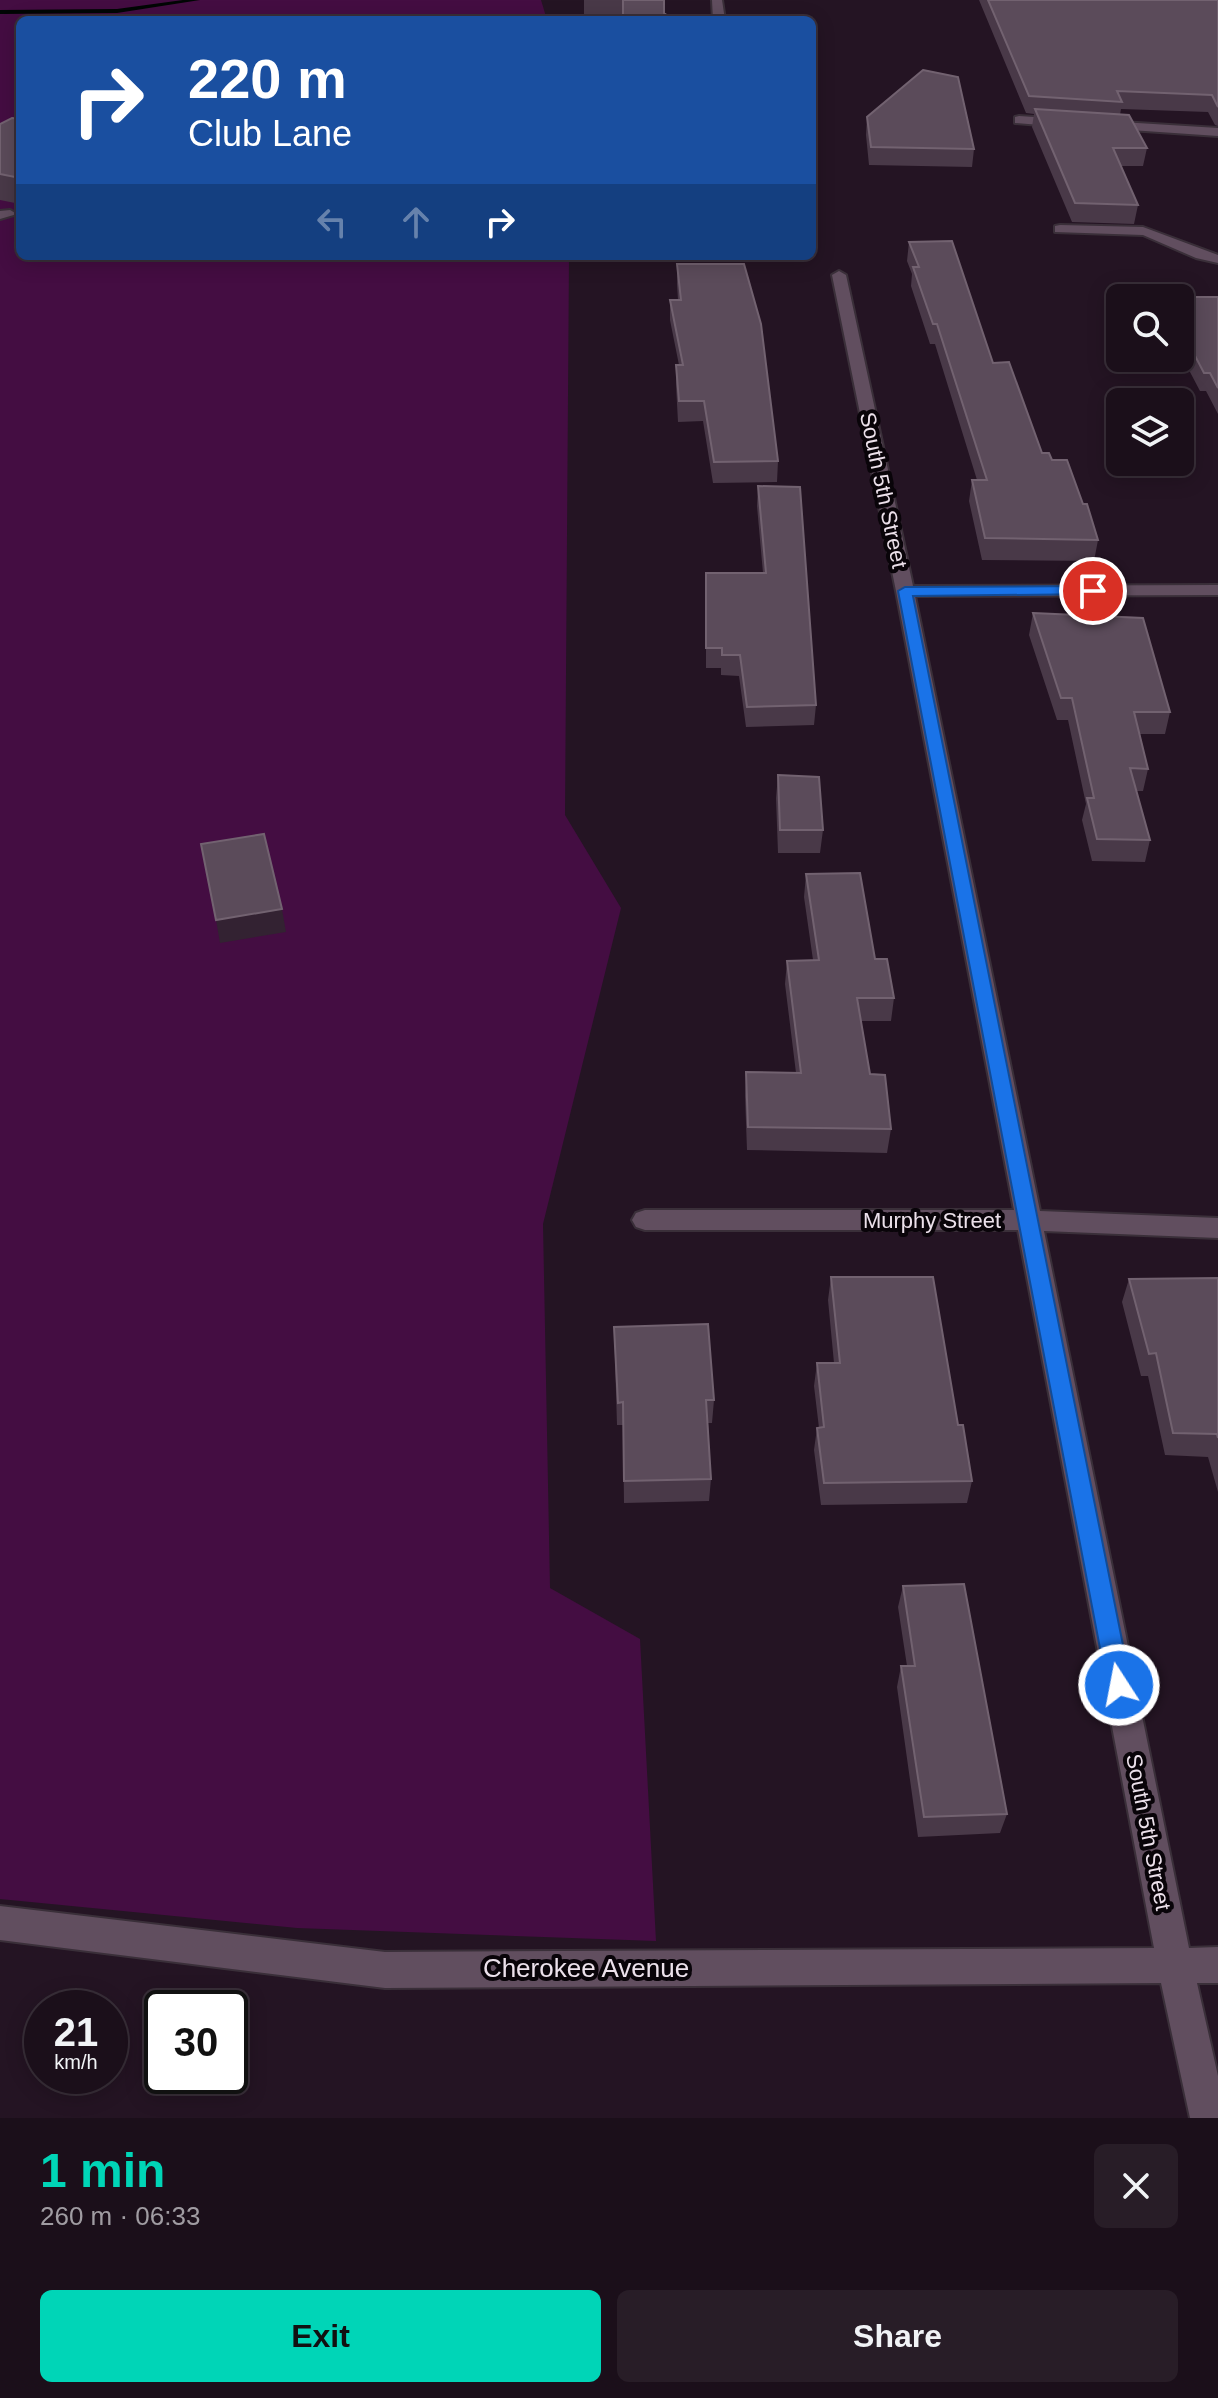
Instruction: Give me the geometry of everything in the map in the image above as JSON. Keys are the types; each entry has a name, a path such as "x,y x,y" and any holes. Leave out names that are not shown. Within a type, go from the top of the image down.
{"street":[{"path":"1019,120 1080,124"},
{"path":"1095,125 1218,132"},
{"path":"1060,229 1142,231 1156,234 1193,255 1218,259"},
{"name":"South 5th Street","path":"839,275 905,591 1175,1964 1209,2118"},
{"path":"905,591 1218,590"},
{"name":"Murphy Street","path":"645,1220 1027,1220 1218,1228"},
{"name":"Cherokee Avenue","path":"0,1923 385,1970 1218,1965"}],"shaded area":[{"path":"0,0 541,0 546,16 16,16 16,260 569,260 565,815 621,908 543,1224 550,1588 640,1639 656,1941 297,1928 0,1899"}],"building":[{"path":"623,0 664,0 664,13 668,16 623,16"},
{"path":"988,0 1218,0 1218,107 1212,95 1117,91 1122,102 1029,96"},
{"path":"923,70 958,77 974,149 871,147 867,117"},
{"path":"1035,109 1129,115 1147,148 1113,148 1138,205 1075,203"},
{"path":"16,118 16,177 0,174 0,124"},
{"path":"952,241 993,363 1009,362 1042,453 1049,453 1052,460 1067,460 1083,504 1087,504 1098,540 985,538 972,480 987,480 937,324 933,324 913,267 919,267 909,242"},
{"path":"677,264 744,264 761,324 778,461 714,462 704,401 679,401 676,365 683,365 670,300 681,300"},
{"path":"1194,297 1218,297 1218,388 1210,373 1204,373 1194,354"},
{"path":"758,486 800,487 816,705 747,707 740,655 722,655 722,648 706,648 706,573 766,573"},
{"path":"1033,613 1143,618 1170,712 1134,712 1148,769 1130,768 1150,840 1097,839 1087,798 1094,798 1072,698 1061,698"},
{"path":"778,775 819,777 823,830 780,830"},
{"path":"264,834 282,909 216,920 201,844"},
{"path":"860,873 875,959 887,959 894,998 857,998 870,1074 885,1075 891,1129 748,1127 746,1072 801,1073 787,961 819,960 806,874"},
{"path":"831,1277 933,1277 958,1425 963,1425 972,1481 824,1483 817,1428 824,1427 817,1363 840,1363"},
{"path":"1218,1278 1218,1438 1217,1434 1173,1433 1156,1353 1149,1354 1129,1279"},
{"path":"708,1324 714,1400 706,1400 711,1479 624,1481 623,1402 618,1403 614,1327"},
{"path":"964,1584 1007,1814 924,1817 901,1666 915,1666 903,1586"}],"waterway":[{"path":"0,12 117,11 197,0"}],"route":[{"path":"1093,591 905,591 1119,1685"}]}
